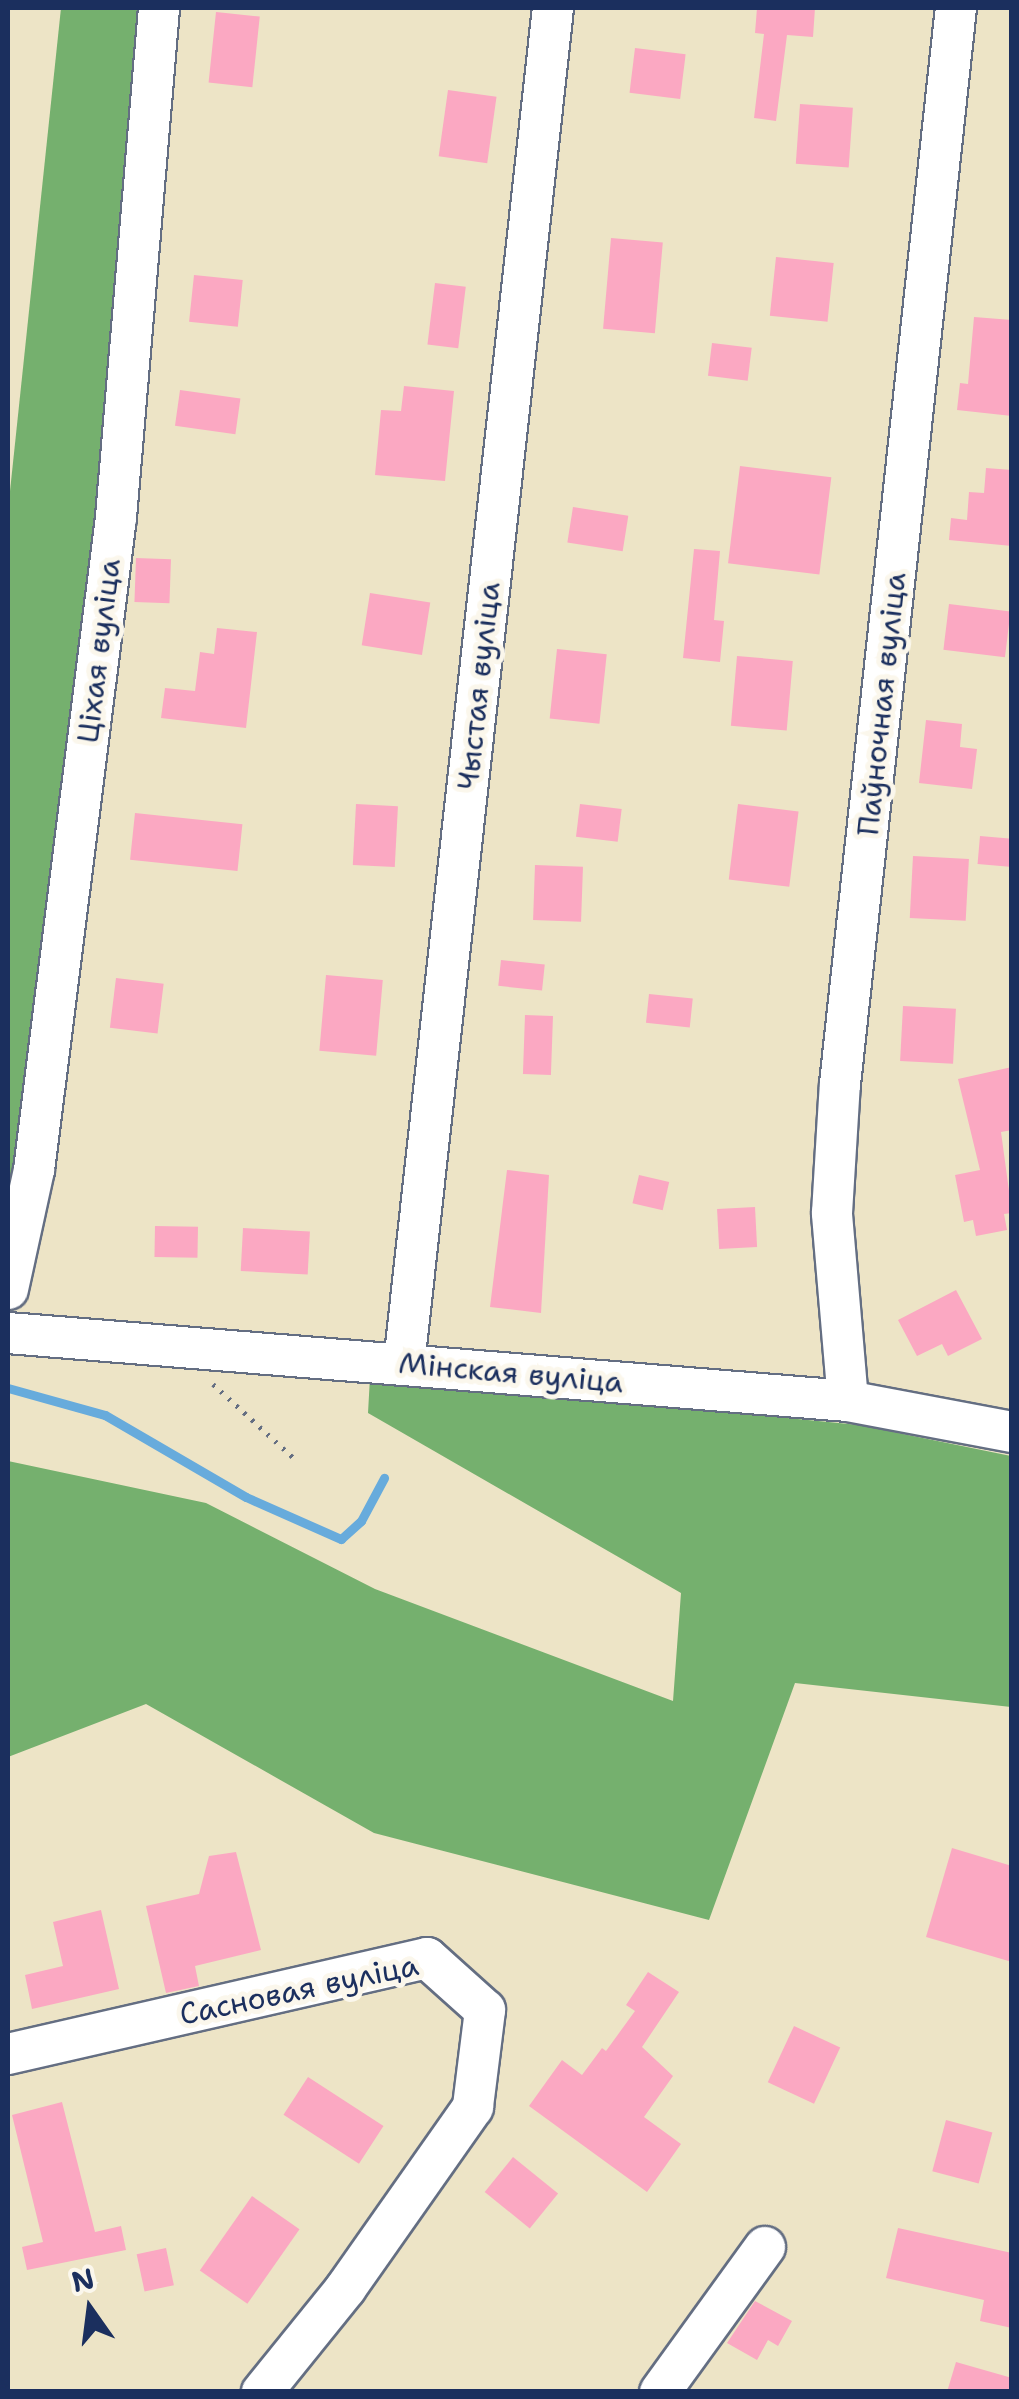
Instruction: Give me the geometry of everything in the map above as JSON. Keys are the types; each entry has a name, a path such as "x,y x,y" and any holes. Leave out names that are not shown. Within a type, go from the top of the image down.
{"street":[{"name":"Ціхая вуліца","path":"8,1290 34,1170 116,517 159,8"},
{"name":"Чыстая вуліца","path":"404,1364 553,8"},
{"name":"Паўночная вуліца","path":"848,1402 832,1214 840,1084 956,8"},
{"name":"Мінская вуліца","path":"8,1333 848,1402 1012,1432"},
{"name":"Сасновая вуліца","path":"8,2054 427,1958 485,2010 472,2107 346,2288 262,2392"},
{"path":"660,2392 765,2247"}],"path":[{"path":"210,1382 297,1461"}],"green space":[{"path":"61,8 142,8 128,337 8,1239 8,510"},
{"path":"370,1377 859,1425 1011,1456 1011,1707 795,1683 709,1920 374,1833 146,1704 8,1757 8,1461 206,1503 375,1589 673,1701 681,1593 368,1413"}],"building":[{"path":"757,8 815,8 813,37 787,35 776,121 754,118 764,34 755,33"},
{"path":"216,12 260,17 252,87 209,83"},
{"path":"635,48 686,54 680,99 630,93"},
{"path":"448,90 497,97 487,163 439,156"},
{"path":"800,104 853,108 849,168 796,164"},
{"path":"611,238 663,243 655,333 603,329"},
{"path":"776,257 834,263 828,322 770,316"},
{"path":"194,275 243,280 238,327 189,322"},
{"path":"435,283 466,287 458,348 427,345"},
{"path":"974,317 1012,320 1012,416 957,410 960,383 968,384"},
{"path":"712,343 752,348 748,381 708,376"},
{"path":"404,386 454,391 445,481 375,475 381,410 401,411"},
{"path":"180,390 240,398 235,434 175,426"},
{"path":"740,466 831,477 819,574 728,563"},
{"path":"986,468 1012,470 1012,546 949,540 951,518 967,520 969,492 984,493"},
{"path":"573,507 628,516 623,551 567,543"},
{"path":"694,549 720,551 714,620 724,621 720,662 683,658"},
{"path":"136,558 171,559 169,603 134,602"},
{"path":"370,593 430,603 422,655 362,645"},
{"path":"949,604 1011,612 1005,657 943,650"},
{"path":"217,628 257,632 246,728 161,718 165,688 195,691 200,652 214,654"},
{"path":"557,649 607,654 599,724 550,719"},
{"path":"737,656 793,661 787,731 731,726"},
{"path":"926,720 962,724 960,747 977,749 972,789 919,783"},
{"path":"356,804 398,806 395,867 353,865"},
{"path":"580,804 622,809 618,842 576,837"},
{"path":"738,804 799,811 789,887 729,879"},
{"path":"135,813 242,824 237,871 130,860"},
{"path":"980,836 1012,839 1009,867 978,864"},
{"path":"913,856 969,859 966,921 910,918"},
{"path":"535,865 583,867 581,922 533,920"},
{"path":"501,960 545,965 542,990 498,986"},
{"path":"326,975 383,980 376,1056 319,1051"},
{"path":"116,978 164,984 158,1033 110,1028"},
{"path":"649,994 693,999 690,1027 646,1023"},
{"path":"903,1006 956,1009 953,1064 900,1061"},
{"path":"525,1015 553,1016 551,1075 523,1074"},
{"path":"1012,1067 1012,1130 1001,1132 1012,1213 1004,1214 1007,1230 976,1236 973,1220 964,1222 955,1175 980,1170 958,1079"},
{"path":"507,1170 549,1175 541,1313 490,1307"},
{"path":"639,1175 669,1182 663,1210 632,1203"},
{"path":"755,1207 757,1247 719,1249 717,1209"},
{"path":"155,1226 198,1227 197,1258 154,1257"},
{"path":"243,1228 310,1232 308,1274 241,1271"},
{"path":"956,1290 982,1339 948,1356 942,1344 917,1356 898,1320"},
{"path":"952,1848 1012,1866 1012,1962 926,1937"},
{"path":"236,1852 261,1950 195,1966 199,1986 166,1993 146,1906 199,1894 209,1856"},
{"path":"101,1910 119,1989 32,2009 25,1975 63,1966 53,1922"},
{"path":"648,1972 679,1992 642,2047 673,2076 644,2117 681,2144 647,2192 529,2106 562,2060 582,2075 602,2048 606,2051 635,2011 626,2005"},
{"path":"794,2026 840,2048 814,2104 768,2082"},
{"path":"308,2077 383,2126 359,2164 283,2115"},
{"path":"62,2102 95,2232 121,2226 126,2250 27,2270 22,2247 43,2242 12,2115"},
{"path":"946,2120 992,2132 979,2184 932,2171"},
{"path":"513,2157 558,2194 530,2228 485,2192"},
{"path":"252,2196 300,2229 247,2304 200,2271"},
{"path":"898,2228 1012,2253 1012,2328 980,2321 984,2300 886,2278"},
{"path":"166,2248 174,2285 145,2291 137,2254"},
{"path":"755,2301 792,2321 778,2346 768,2340 757,2360 727,2343"},
{"path":"956,2362 1012,2378 1012,2392 947,2392"}],"waterway":[{"path":"8,1388 105,1415 246,1497 341,1539 361,1521 384,1478"}]}
